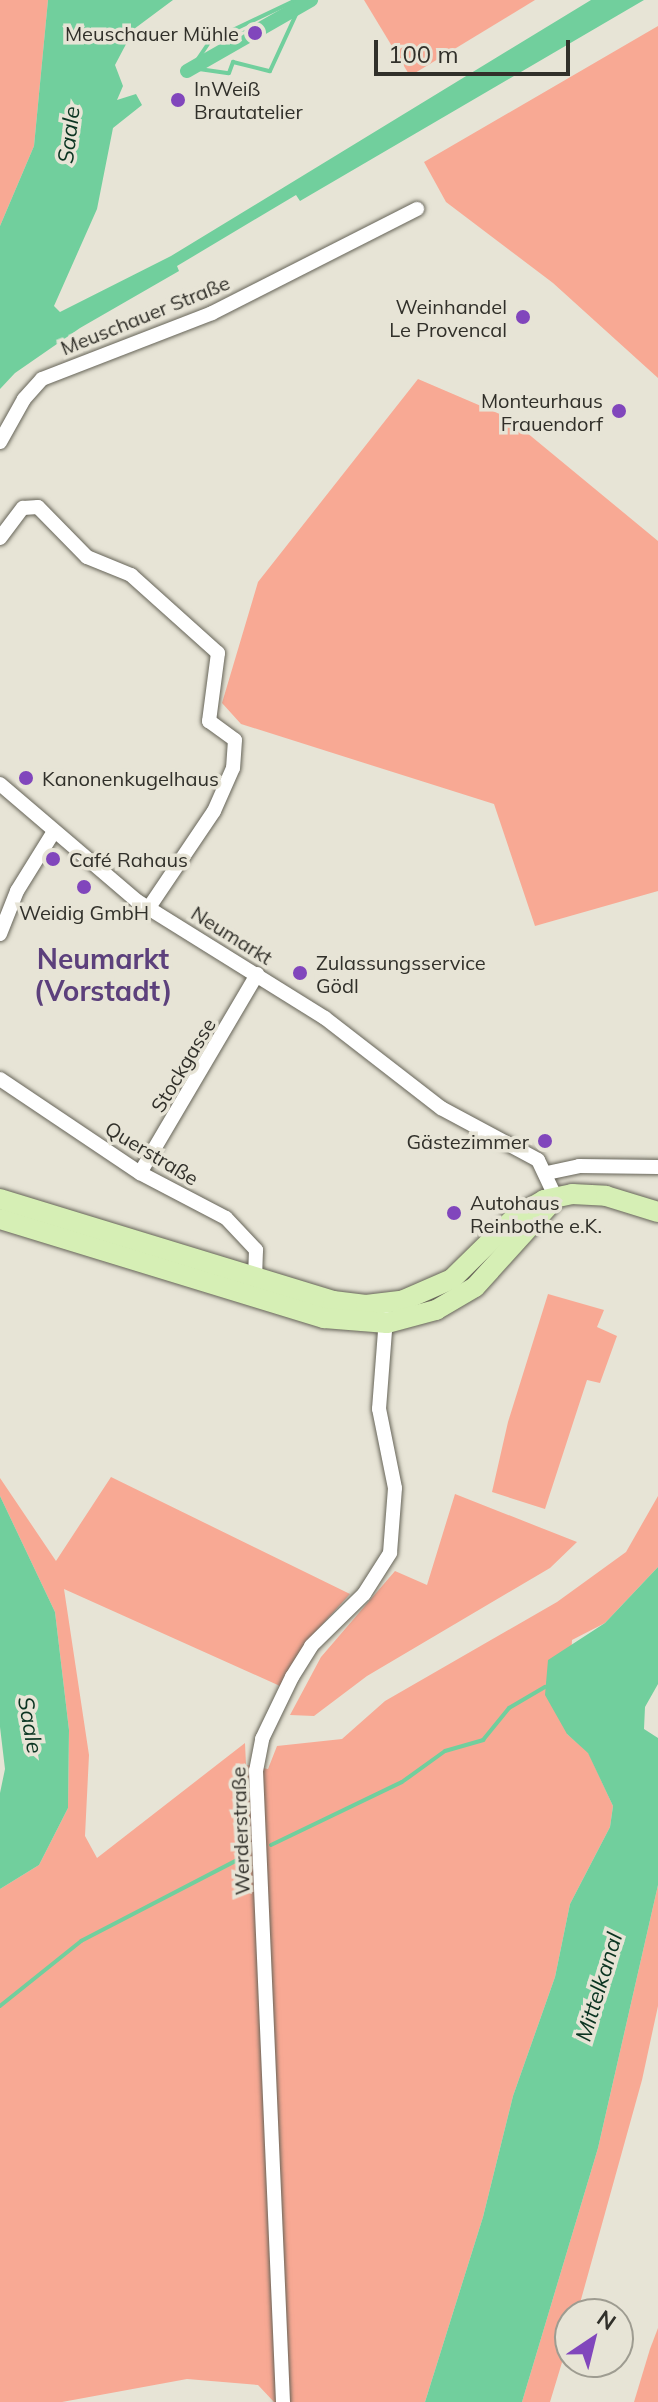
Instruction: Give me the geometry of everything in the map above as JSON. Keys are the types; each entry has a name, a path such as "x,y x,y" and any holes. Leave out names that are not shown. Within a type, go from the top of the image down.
{"main road":[{"path":"0,1219 324,1318 436,1310 475,1287 556,1198 606,1196 658,1212"},
{"path":"0,1199 255,1277 386,1313"}],"street":[{"name":"Meuschauer Straße","path":"0,442 24,399 42,379 212,313 417,209"},
{"path":"0,538 23,508 38,507 87,557 131,575 218,653 209,721 235,740 233,768 214,811 150,906"},
{"name":"Neumarkt","path":"0,784 53,833 150,906 335,1025 407,1086 538,1160 547,1173"},
{"path":"0,934 17,891 53,833"},
{"name":"Stockgasse","path":"140,1173 257,974"},
{"name":"Querstraße","path":"0,1079 140,1173 226,1218 243,1232 256,1250 255,1277"},
{"path":"556,1198 547,1173 579,1166 658,1167"},
{"name":"Werderstraße","path":"283,2402 257,1760 262,1739 311,1646 364,1594 390,1553 395,1488 379,1409 386,1313"}],"shaded area":[{"path":"0,0 48,0 34,146 0,226"},
{"path":"364,0 535,0 410,76"},
{"path":"658,26 658,378 553,283 446,202 424,162"},
{"path":"418,379 509,418 658,541 658,891 535,926 494,804 241,724 222,703 258,582"},
{"path":"548,1294 604,1310 597,1327 617,1336 600,1383 587,1380 545,1509 492,1492 508,1422"},
{"path":"111,1477 350,1594 306,1642 280,1686 64,1589 89,1755 85,1836 97,1858 245,1743 246,1765 268,1769 277,1746 342,1739 385,1701 557,1602 626,1552 658,1496 658,1567 605,1623 572,1640 567,1734 588,1752 613,1806 610,1827 570,1904 555,1977 513,2096 483,2217 425,2402 274,2402 258,2385 187,2379 62,2402 0,2402 0,1889 39,1865 68,1808 69,1730 55,1612 0,1496 0,1478 56,1561"},
{"path":"455,1494 577,1542 550,1568 367,1676 314,1716 290,1715 321,1657 395,1571 427,1585"},
{"path":"658,1885 658,2006 642,2080 581,2298 554,2298 554,2378 557,2378 550,2402 522,2402 598,2148"},
{"path":"658,2328 658,2402 634,2402 650,2349"}],"water":[{"name":"Saale","path":"48,0 173,0 134,29 115,65 123,86 117,100 136,94 142,105 113,128 97,209 54,306 60,312 171,256 591,0 644,0 300,201 296,195 177,266 179,271 80,328 15,373 0,389 0,226 34,146"},
{"name":"Saale","path":"0,1496 55,1612 69,1730 68,1808 39,1865 0,1889 0,1793 5,1769 0,1727"},
{"name":"Mittelkanal","path":"658,1567 658,1684 645,1707 644,1729 658,1738 658,1885 598,2148 522,2402 425,2402 483,2217 513,2096 555,1977 570,1904 610,1827 613,1806 588,1753 567,1734 545,1695 548,1660 605,1623"}],"waterway":[{"path":"296,0 210,41 192,68 229,73 233,62 270,71 298,10"},
{"path":"187,71 311,0"},
{"path":"271,1845 402,1782 445,1751 483,1740 509,1708 545,1687"},
{"path":"0,2006 81,1941 245,1856"}],"place":[{"name":"Meuschauer Mühle","path":"255,33"},
{"name":"InWeiß Brautatelier","path":"178,100"},
{"name":"Weinhandel Le Provencal","path":"523,317"},
{"name":"Monteurhaus Frauendorf","path":"619,411"},
{"name":"Kanonenkugelhaus","path":"26,778"},
{"name":"Café Rahaus","path":"53,859"},
{"name":"Weidig GmbH","path":"84,887"},
{"name":"Zulassungsservice Gödl","path":"300,973"},
{"name":"Gästezimmer","path":"545,1141"},
{"name":"Autohaus Reinbothe e.K.","path":"454,1213"}],"district":[{"name":"Neumarkt (Vorstadt)","path":"103,975"}]}
